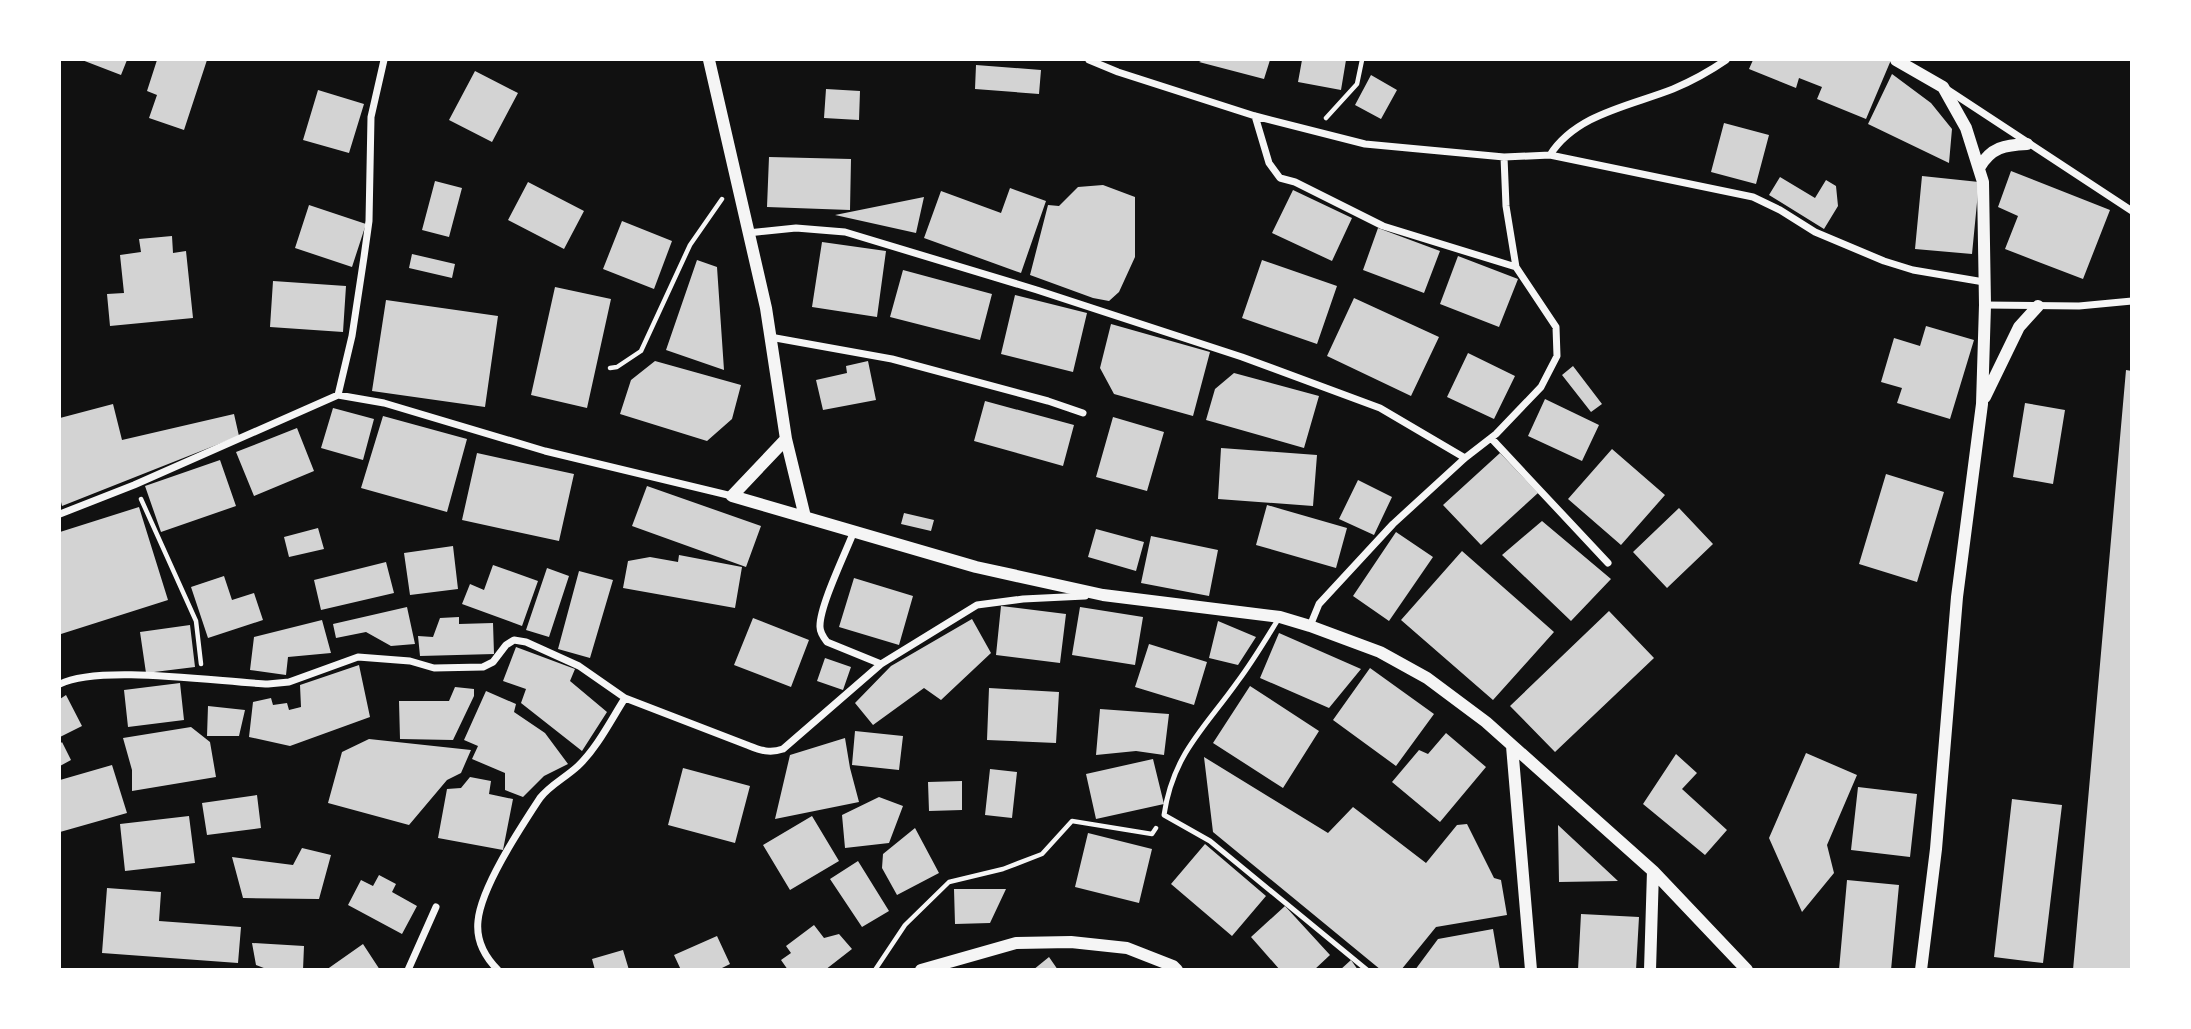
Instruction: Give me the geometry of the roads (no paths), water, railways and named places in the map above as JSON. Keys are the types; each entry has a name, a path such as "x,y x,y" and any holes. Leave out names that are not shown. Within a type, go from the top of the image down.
{"street":[{"path":"338,394 352,336 369,221 371,117 384,60"},
{"path":"709,60 766,308 786,439 805,517"},
{"path":"1089,60 1118,72 1255,116 1365,144 1504,157 1549,155 1753,197 1815,232 1884,261 1913,270 1984,282"},
{"path":"1549,155 1559,140 1581,125 1611,110 1672,89 1726,60"},
{"path":"1896,60 1943,87 2132,211"},
{"path":"1921,970 1936,849 1957,597 1982,404 1985,306 1983,182 1966,128 1943,87"},
{"path":"1255,116 1269,163 1280,178 1296,182 1383,226 1516,267"},
{"path":"1979,168 1985,157 1994,149 2005,145 2027,144"},
{"path":"1310,626 1319,604 1393,524 1465,458 1491,438 1541,387 1557,356 1556,327 1516,267 1506,206 1504,157"},
{"path":"748,233 796,228 845,232 1037,290 1242,357 1380,408 1465,458"},
{"path":"1985,306 2079,306 2132,302"},
{"path":"1982,404 2019,327 2038,306"},
{"path":"769,337 892,359 1024,394 1083,413"},
{"path":"60,513 134,485 338,394 384,403 545,451 732,496 976,567 1103,594 1280,617 1380,652 1427,678 1486,722 1653,871 1747,970"},
{"path":"1491,438 1608,563"},
{"path":"732,496 786,439"},
{"path":"855,530 830,592 820,626 827,642 881,664"},
{"path":"60,684 72,678 125,675 268,684 289,682 358,657 411,661 435,668 484,667 493,662 506,645 514,640 526,642 579,666 625,698 765,752 774,752 783,749 881,664 977,605 1103,594"},
{"path":"498,970 483,950 478,922 480,908 499,867 546,789 578,766 625,698"},
{"path":"1512,746 1531,970"},
{"path":"1650,970 1653,871"},
{"path":"408,970 436,907"},
{"path":"921,970 1017,943 1057,942 1127,948 1177,970"}],"lane":[{"path":"1280,617 1240,679 1187,747 1177,767 1164,816 1210,841 1367,970"}]}
